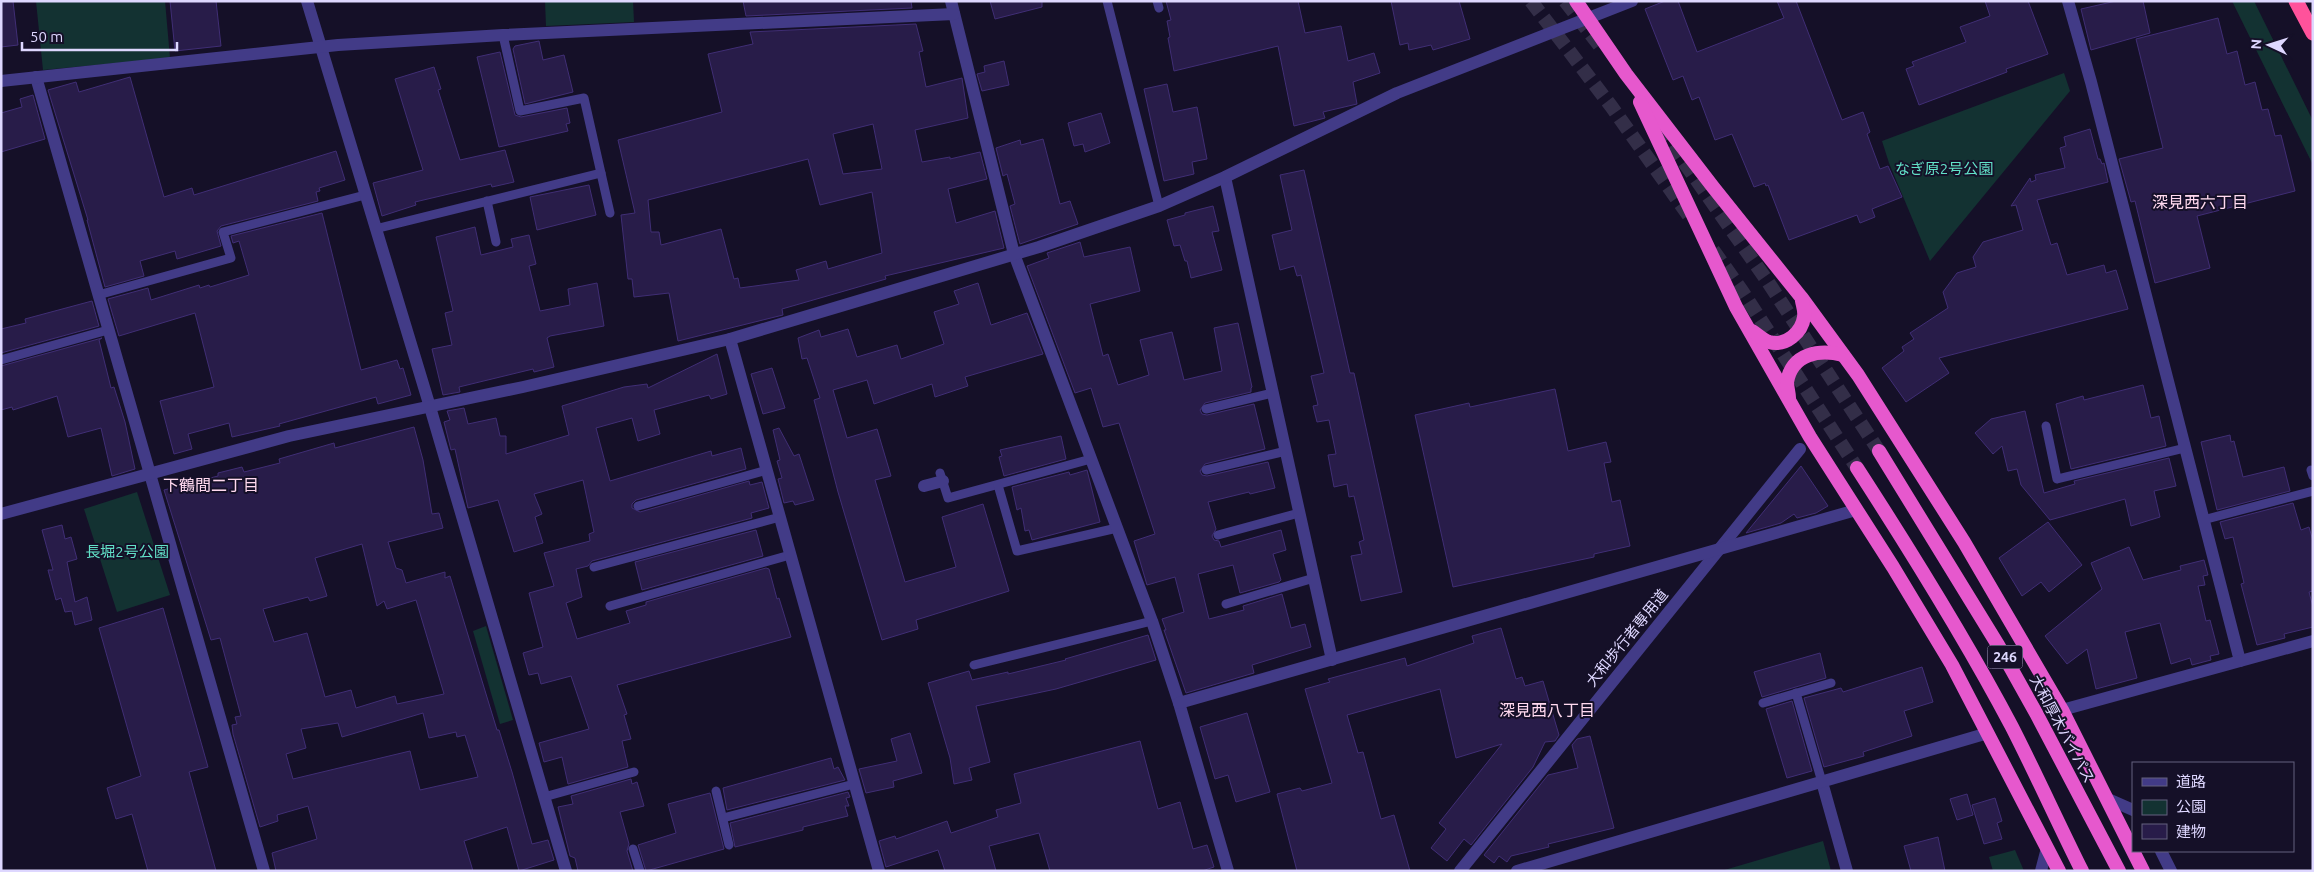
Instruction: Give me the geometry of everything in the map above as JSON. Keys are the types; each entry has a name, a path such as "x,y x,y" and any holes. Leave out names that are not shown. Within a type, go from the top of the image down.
{"highway":[{"path":"1576,1 1626,74 1713,188 1801,297 1858,375 1964,542 2062,710 2132,850"},
{"path":"2296,1 2313,33"},
{"path":"1626,74 1736,307 1856,510 1948,657 2059,871"},
{"path":"1749,328 1768,342 1786,341 1794,336 1802,327 1805,314 1801,297"},
{"path":"1790,401 1788,382 1794,368 1806,355 1821,351 1843,355"},
{"name":"大和厚木バイパス","path":"1879,451 1998,645 2119,871"},
{"name":"246","path":"1857,468 1918,563 1975,660 2012,727 2082,871"},
{"path":"2133,852 2142,871"}],"street":[{"path":"307,1 430,407 566,871"},
{"path":"951,1 1014,254 1152,621 1179,704 1228,871"},
{"path":"1,514 289,436 430,407 730,338 1014,254 1159,206 1226,177 1397,93 1632,1"},
{"path":"2068,1 2091,82 2240,661"},
{"path":"1,80 320,47 503,35 954,14"},
{"path":"36,77 264,871"},
{"path":"1226,177 1332,660"},
{"path":"730,338 879,871"},
{"name":"大和歩行者専用道","path":"1460,871 1800,449"},
{"path":"924,486 942,477"},
{"path":"1179,704 1856,510"},
{"path":"2062,710 2313,641"},
{"path":"1517,871 1552,866 1822,782 1988,733"},
{"path":"1822,782 1847,871"},
{"path":"2108,800 2132,810"},
{"path":"2042,871 2047,848"},
{"path":"2161,852 2170,871"}],"lane":[{"path":"1107,1 1159,206"},
{"path":"503,35 520,111 584,98 610,214"},
{"path":"375,229 601,173"},
{"path":"98,295 231,258 223,232 365,195"},
{"path":"486,201 496,242"},
{"path":"1,360 108,330"},
{"path":"1206,409 1273,394"},
{"path":"2046,426 2057,479 2185,448"},
{"path":"1206,470 1286,451"},
{"path":"942,477 948,498 1091,459"},
{"path":"638,506 767,470"},
{"path":"998,485 1017,551 1117,528"},
{"path":"2203,520 2313,491"},
{"path":"1218,535 1299,513"},
{"path":"594,566 780,517"},
{"path":"610,606 790,555"},
{"path":"1226,604 1314,578"},
{"path":"974,665 1152,621"},
{"path":"1763,703 1831,683"},
{"path":"1796,693 1822,782"},
{"path":"544,797 634,772"},
{"path":"723,818 854,784"},
{"path":"716,791 730,845"},
{"path":"634,850 640,871"}],"green space":[{"path":"36,1 165,1 170,58 43,70"},
{"path":"545,1 633,1 634,22 546,26"},
{"path":"2232,1 2254,1 2313,121 2313,165"},
{"name":"なぎ原2号公園","path":"2064,73 2070,91 1930,261 1889,163 1882,141"},
{"name":"長堀2号公園","path":"137,492 170,595 117,612 84,509"},
{"path":"486,626 513,720 500,724 473,631"},
{"path":"1823,841 1831,871 1721,871"},
{"path":"2015,850 2024,871 1993,871 1989,857"}],"building":[{"path":"1,1 13,1 18,45 1,47"},
{"path":"170,1 216,1 221,46 175,51"},
{"path":"743,1 911,1 912,8 746,16"},
{"path":"990,1 1042,1 1042,7 995,19"},
{"path":"1166,1 1298,1 1305,33 1341,26 1348,61 1374,53 1380,73 1353,82 1357,104 1323,112 1325,118 1294,126 1278,46 1174,71 1167,21 1171,20"},
{"path":"1391,1 1459,1 1470,39 1433,50 1431,45 1409,50 1408,43 1400,45"},
{"path":"1665,1 1678,1 1697,52 1784,18 1777,1 1796,1 1842,120 1863,112 1870,132 1867,134 1880,169 1888,166 1902,197 1872,209 1875,217 1860,223 1857,215 1789,240 1768,185 1766,186 1765,183 1754,187 1732,134 1715,140 1699,97 1692,100 1683,76 1673,80 1645,9"},
{"path":"1985,1 2028,1 2048,54 2006,69 2007,72 1919,105 1906,69 1914,66 1912,62 1966,42 1960,27 1990,16"},
{"path":"2116,1 2143,1 2150,33 2091,50 2081,9"},
{"path":"2218,18 2227,54 2237,51 2245,85 2255,82 2262,110 2268,109 2275,136 2281,135 2295,191 2197,216 2210,268 2155,283 2135,201 2131,202 2119,159 2163,148 2136,39"},
{"path":"916,24 923,51 919,52 926,87 962,78 968,118 915,130 922,162 950,157 950,159 980,152 987,179 948,189 956,223 995,211 1004,248 885,276 886,279 782,309 783,315 678,341 669,293 634,297 632,279 628,279 621,215 635,213 618,140 722,112 708,54 753,44 750,32","holes":["873,124 882,169 843,174 833,134","808,159 820,205 872,192 882,253 828,269 826,261 796,270 799,280 740,288 738,278 734,279 721,229 661,245 659,232 651,232 648,200"]},
{"path":"539,41 543,60 564,55 573,92 525,104 513,49 515,46"},
{"path":"500,52 515,115 521,117 567,108 570,123 566,124 568,131 499,147 477,57"},
{"path":"1004,61 1009,85 982,91 977,74 985,72 984,66"},
{"path":"434,67 441,89 438,90 460,160 505,150 514,182 492,187 491,184 415,202 416,205 382,216 373,183 423,170 395,79"},
{"path":"130,77 164,197 192,188 194,195 336,151 345,180 319,188 320,191 316,192 318,201 221,226 217,231 221,246 177,259 175,251 140,261 144,276 105,287 88,220 48,90 76,82 79,92"},
{"path":"1167,84 1173,112 1197,107 1207,159 1192,162 1194,174 1164,181 1144,89"},
{"path":"33,95 45,139 1,152 1,113 22,107 20,99"},
{"path":"1101,113 1110,143 1085,152 1083,144 1074,146 1068,123"},
{"path":"2090,129 2098,159 2100,159 2102,164 2104,163 2108,182 2037,200 2051,245 2057,243 2067,275 2104,265 2106,273 2116,270 2128,309 1939,358 1949,373 1906,402 1882,368 1904,351 1902,347 1914,339 1910,333 1948,308 1943,292 1957,273 1976,267 1973,257 1983,242 2023,230 2016,205 2011,206 2030,178 2031,182 2036,180 2035,175 2065,168 2060,148 2066,146 2064,137"},
{"path":"1043,139 1060,204 1070,201 1078,224 1020,244 1010,206 1015,204 1007,174 1003,176 996,148 1020,140 1021,145"},
{"path":"1304,170 1350,373 1354,373 1402,592 1361,601 1351,556 1362,554 1359,542 1364,540 1354,496 1349,497 1347,484 1334,487 1328,455 1336,454 1329,420 1317,422 1313,406 1318,405 1311,376 1324,373 1301,275 1297,276 1294,266 1280,270 1272,235 1292,230 1280,175"},
{"path":"589,185 596,215 537,230 530,197"},
{"path":"1213,206 1219,231 1212,232 1222,270 1191,278 1187,261 1185,261 1180,245 1174,246 1167,220"},
{"path":"322,213 361,370 397,360 400,369 403,368 411,395 378,404 376,397 279,424 280,426 232,437 229,423 188,434 192,449 174,454 160,401 214,387 195,313 119,336 108,299 148,288 151,300 199,285 200,288 209,285 210,287 249,275 239,241 233,243 231,236"},
{"path":"475,227 481,255 513,247 511,239 529,235 536,264 529,266 540,311 570,305 568,289 597,283 604,326 547,338 554,367 534,372 533,369 459,387 460,392 443,395 432,349 452,345 445,313 453,311 436,237"},
{"path":"1080,242 1084,257 1130,247 1140,291 1090,304 1103,356 1108,354 1118,385 1149,375 1140,340 1172,332 1184,380 1222,371 1214,328 1238,323 1252,387 1251,392 1205,403 1200,410 1202,414 1207,415 1254,404 1265,449 1205,464 1200,471 1202,475 1207,476 1268,462 1275,488 1208,502 1216,529 1212,536 1214,540 1219,541 1221,547 1281,530 1286,550 1273,554 1281,580 1279,582 1240,593 1233,565 1198,574 1209,619 1244,610 1243,606 1282,594 1291,628 1305,624 1311,647 1252,665 1254,673 1186,693 1162,619 1184,612 1175,577 1147,585 1134,541 1155,534 1119,423 1103,427 1091,388 1075,393 1027,266 1049,258 1047,253"},
{"path":"978,283 991,325 1027,313 1043,354 965,377 968,386 935,397 932,384 874,404 867,380 833,390 847,438 877,429 891,476 875,480 905,582 956,567 942,517 983,504 1009,591 916,620 918,629 882,640 838,492 814,400 820,398 807,358 802,359 798,338 819,330 821,337 848,329 857,357 897,345 901,359 944,344 934,312 959,304 954,291"},
{"path":"92,301 99,326 1,353 1,329 26,323 25,319"},
{"path":"102,338 99,340 111,388 114,387 125,422 135,469 112,476 101,428 68,437 57,396 13,410 12,407 1,410 1,366"},
{"path":"717,354 727,394 711,399 709,395 654,410 660,434 638,441 632,418 596,428 610,481 711,451 712,456 741,448 746,469 636,500 632,504 632,508 640,512 749,481 750,485 762,482 769,508 751,513 752,518 592,561 588,566 576,569 582,597 566,603 577,639 630,623 626,611 646,605 646,602 766,568 769,569 777,599 779,598 791,637 617,685 627,714 624,715 631,739 622,741 628,767 568,784 562,757 544,762 539,743 589,729 571,676 541,684 538,673 529,675 523,653 543,647 529,593 554,586 544,553 590,541 589,534 594,532 583,480 534,494 542,514 535,517 543,543 514,552 498,500 468,508 455,449 451,450 444,422 450,420 447,411 464,408 468,424 496,418 500,436 506,436 506,454 569,435 562,406 624,387 647,384 648,388"},
{"path":"772,368 785,408 763,414 751,374"},
{"path":"2143,385 2151,418 2159,416 2166,446 2071,469 2056,404 2083,396 2084,400"},
{"path":"1555,389 1568,451 1606,442 1611,462 1604,463 1612,502 1620,500 1630,546 1594,554 1594,557 1453,587 1415,415 1469,403 1470,407"},
{"path":"2025,411 2044,493 2075,484 2074,481 2169,458 2176,486 2154,491 2160,517 2131,526 2125,499 2050,520 2021,485 2017,469 2008,471 2002,446 1993,454 1975,433 1991,419"},
{"path":"414,427 423,460 432,514 439,513 443,528 388,542 396,568 402,570 406,583 445,572 445,578 450,576 497,730 499,730 512,772 532,844 548,840 554,860 519,871 507,827 464,841 473,871 276,871 272,853 317,839 308,806 277,815 278,821 260,827 233,734 232,725 237,724 235,717 241,716 220,638 211,640 164,490 218,476 218,473 242,467 244,472 280,463 279,459 334,443 335,448","holes":["362,544 377,606 384,601 387,609 416,600 444,694 397,704 395,696 356,708 351,690 325,697 307,633 274,642 263,609 308,597 310,601 327,596 315,558","423,713 429,738 456,732 457,737 465,735 478,777 420,790 410,751 293,779 286,754 306,748 301,729 338,723 342,737"]},
{"path":"779,428 794,456 799,454 814,500 795,505 793,501 784,503 778,479 782,478 777,461 780,460 773,430"},
{"path":"2230,435 2231,442 2234,441 2243,477 2284,467 2290,491 2217,510 2201,442"},
{"path":"1061,436 1066,459 1004,476 999,457 1002,456 1000,450"},
{"path":"1801,466 1828,506 1816,513 1797,518 1794,514 1781,523 1746,533"},
{"path":"1087,470 1100,522 1032,540 1029,530 1025,531 1021,508 1017,510 1012,487 1069,472 1070,475"},
{"path":"2293,503 2301,530 2309,527 2313,541 2313,591 2309,592 2313,607 2313,627 2284,634 2285,638 2257,645 2241,584 2244,583 2233,537 2225,539 2220,522"},
{"path":"2048,522 2082,565 2049,592 2041,582 2022,596 1999,558"},
{"path":"62,525 65,539 71,537 77,559 67,562 75,602 87,597 92,620 75,625 72,611 65,612 61,598 56,600 48,570 53,570 42,530"},
{"path":"756,530 763,556 642,590 635,562"},
{"path":"2129,547 2143,580 2181,570 2180,566 2204,560 2208,575 2203,576 2205,585 2198,586 2206,621 2210,620 2219,654 2210,656 2211,660 2192,665 2190,658 2171,664 2160,623 2125,632 2137,678 2096,689 2087,649 2067,664 2045,636 2102,589 2091,563"},
{"path":"163,608 208,767 189,772 216,871 148,871 132,814 116,819 107,788 141,776 99,628"},
{"path":"1501,628 1516,679 1522,677 1525,686 1543,681 1559,735 1555,741 1545,742 1533,767 1471,845 1464,839 1447,861 1431,848 1446,829 1439,823 1502,744 1456,758 1440,689 1347,715 1358,753 1363,752 1381,819 1394,815 1410,871 1297,871 1277,794 1300,788 1302,791 1332,783 1305,689 1330,682 1328,679 1405,658 1407,666 1474,643 1472,636"},
{"path":"1148,635 1156,660 1056,689 976,706 990,762 969,768 972,780 954,784 950,758 928,683 969,671 972,680 1008,672 1008,674 1066,660"},
{"path":"1820,653 1826,678 1762,697 1754,672"},
{"path":"1922,667 1933,702 1904,711 1912,736 1863,752 1864,756 1824,767 1804,698 1841,688 1843,692"},
{"path":"1792,701 1812,771 1787,778 1766,709"},
{"path":"1247,713 1270,792 1236,802 1228,775 1215,779 1200,727"},
{"path":"910,733 922,773 893,781 894,787 866,793 859,769 897,761 891,739"},
{"path":"1590,736 1614,828 1548,844 1549,847 1511,856 1507,862 1499,856 1494,863 1484,855 1548,775 1578,768 1572,745 1577,739"},
{"path":"1140,741 1158,809 1180,802 1193,849 1207,845 1214,867 1202,871 1050,871 1039,833 989,846 996,871 945,871 938,850 886,867 879,841 895,836 896,839 947,821 951,833 998,817 996,810 1021,803 1014,774"},
{"path":"831,758 834,769 838,767 845,780 727,810 723,788"},
{"path":"631,779 632,784 637,782 644,806 620,812 629,844 627,851 633,871 578,871 575,858 570,856 558,807 573,804 571,796"},
{"path":"848,792 850,797 846,798 849,806 845,806 848,816 803,827 803,830 735,847 730,823"},
{"path":"710,793 724,849 646,871 638,845 676,833 668,804"},
{"path":"1967,794 1973,815 1957,820 1950,799"},
{"path":"1995,798 2002,821 1997,823 2002,839 1984,844 1972,805"},
{"path":"1938,837 1945,871 1911,871 1904,846"}],"tunnel":[{"path":"1531,1 1611,106 1689,216"},
{"path":"1565,1 1603,50"},
{"path":"1660,128 1766,279 1879,451"},
{"path":"1713,250 1742,291 1857,468"}],"district":[{"name":"深見西六丁目","path":"2200,202"},
{"name":"下鶴間二丁目","path":"211,485"},
{"name":"深見西八丁目","path":"1547,710"}]}
